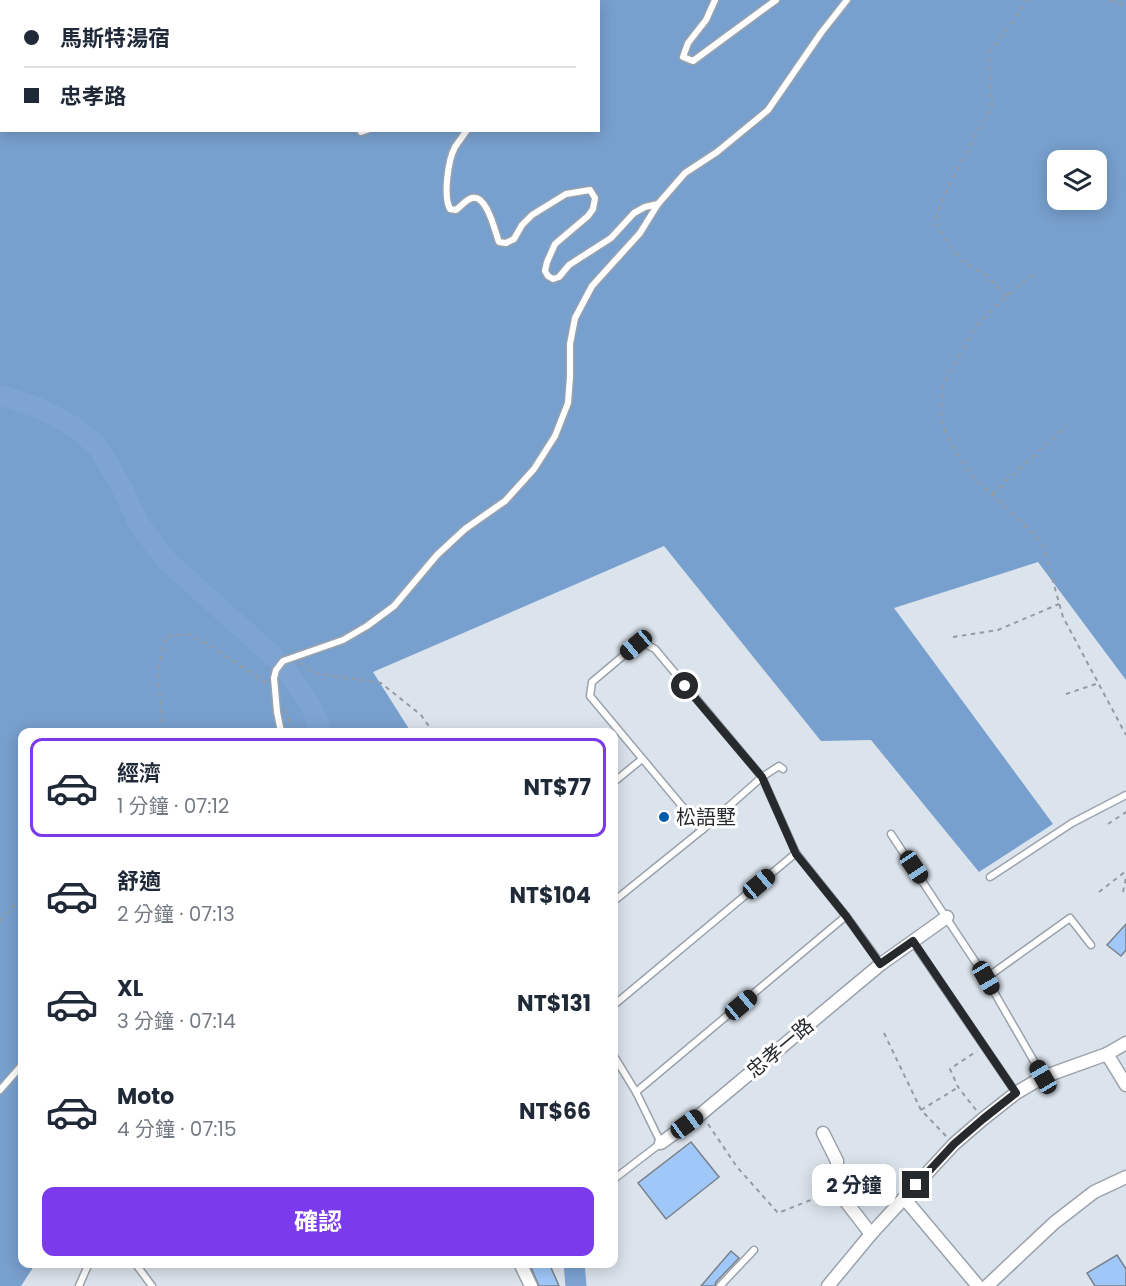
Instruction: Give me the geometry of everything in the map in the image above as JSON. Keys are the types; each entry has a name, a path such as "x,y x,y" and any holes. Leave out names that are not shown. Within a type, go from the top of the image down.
{"street":[{"name":"忠孝一路","path":"661,1143 701,1114 880,964 947,917"},
{"path":"828,1286 871,1233 954,1144 983,1119 1016,1093 1043,1077 1107,1054 1126,1043"},
{"path":"1107,1054 1126,1085"},
{"path":"823,1133 837,1161 837,1190 871,1233"},
{"path":"987,1286 1054,1223 1094,1192 1126,1178"},
{"path":"904,1198 978,1286"},
{"path":"522,1268 531,1286"}],"lane":[{"path":"715,0 706,20 688,43 683,57 693,61 776,0"},
{"path":"280,728 274,688 276,670 283,661 343,640 394,606 437,555 465,529 505,501 534,469 555,436 568,403 570,344 575,318 592,286 640,234 658,204 685,173 717,152 768,110 821,33 847,0"},
{"path":"466,132 454,148 448,174 447,204 450,209 456,210 471,198 477,198 489,212 499,242 506,243 514,240 522,225 532,215 566,194 590,190 595,198 593,209 588,216 555,244 545,271 553,279 559,277 569,265 611,238 634,213 658,204"},
{"path":"616,728 590,696 592,682 636,645 644,643 655,649 762,777 796,854 846,916 880,964"},
{"path":"618,730 702,830"},
{"path":"618,779 642,759"},
{"path":"618,898 702,830 762,777 779,766 783,769"},
{"path":"990,878 1072,823 1126,795"},
{"path":"891,834 986,978 1043,1077"},
{"path":"618,1002 796,854"},
{"path":"636,1092 846,916"},
{"path":"986,978 1070,918 1091,945"},
{"path":"913,941 1016,1093"},
{"path":"618,1063 636,1092 661,1143"},
{"path":"0,1090 18,1070"},
{"name":"忠孝一路","path":"618,1176 661,1143"},
{"path":"720,1286 754,1250"},
{"path":"80,1286 87,1268"},
{"path":"139,1268 152,1286"}],"path":[{"path":"1006,296 987,276 962,260 934,223 944,197 992,105 988,54 1028,0"},
{"path":"1110,0 1126,5"},
{"path":"1033,275 1006,296 975,327 943,385 940,418 949,440 973,478 1042,542 1063,617 1126,735"},
{"path":"992,494 1066,426"},
{"path":"954,637 998,630 1059,603"},
{"path":"163,728 158,669 166,636 188,634 209,645 274,688"},
{"path":"314,673 381,683 421,715 430,728"},
{"path":"1066,694 1099,683"},
{"path":"290,722 291,728"},
{"path":"1108,824 1126,812"},
{"path":"1099,892 1126,872"},
{"path":"1123,892 1126,879"},
{"path":"0,921 18,901"},
{"path":"884,1033 921,1110 954,1144"},
{"path":"983,1119 958,1087 950,1068 985,1046"},
{"path":"921,1110 958,1087"},
{"path":"701,1114 737,1167 778,1213 837,1190"}],"shaded area":[{"path":"600,0 1126,0 1126,680 1038,562 894,608 1053,824 979,872 871,740 821,741 664,546 373,672 408,728 18,728 18,1268 33,1268 21,1286 0,1286 0,132 600,132"}],"building":[{"path":"1126,924 1126,950 1121,956 1107,945"},
{"path":"691,1142 719,1177 666,1219 638,1183"},
{"path":"731,1251 739,1258 716,1282 715,1286 701,1286"},
{"path":"1117,1255 1126,1269 1126,1286 1095,1286 1087,1273"},
{"path":"531,1268 551,1268 559,1286 539,1286"}],"waterway":[{"path":"0,395 39,408 75,427 98,447 120,484 139,524 166,560 274,657"},
{"path":"285,668 311,706 319,728"},
{"path":"574,1268 576,1286"}],"place":[{"name":"松語墅","path":"664,817"}],"route":[{"path":"685,686 762,777 796,854 846,916 880,964 913,941 1016,1093 954,1144 916,1185"}]}
